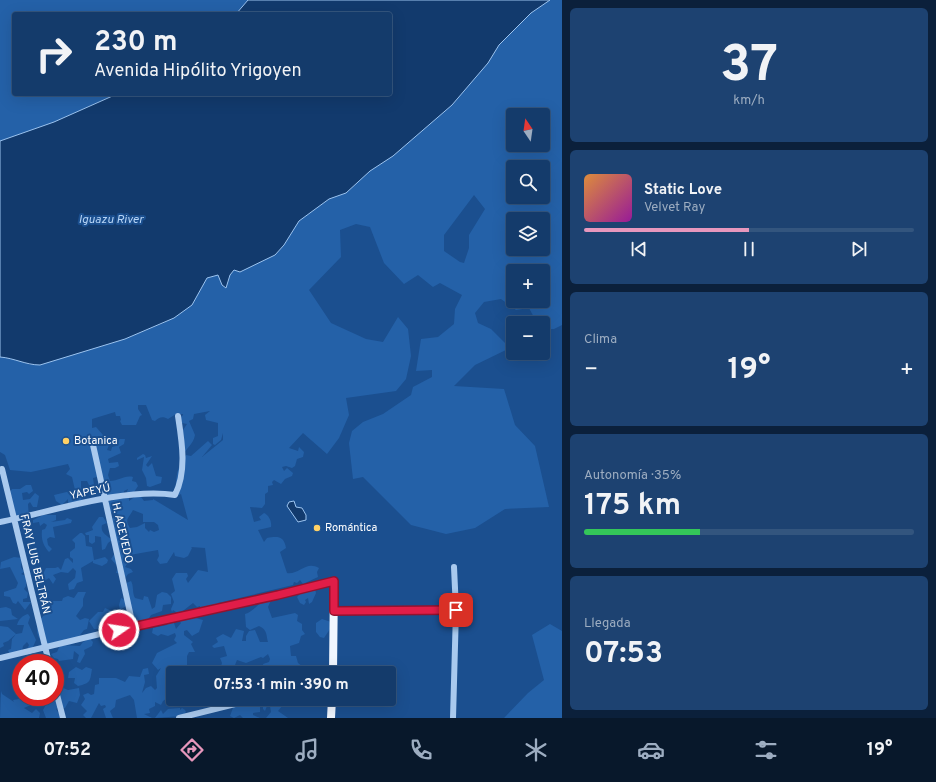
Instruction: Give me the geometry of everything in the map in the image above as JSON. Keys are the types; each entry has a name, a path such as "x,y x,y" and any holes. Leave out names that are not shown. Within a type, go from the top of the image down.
{"main road":[{"path":"333,666 334,581"},
{"path":"331,718 332,706"}],"street":[{"name":"YAPEYÚ","path":"0,522 104,499 159,493 175,495 180,485 183,450 178,416"},
{"name":"H. ACEVEDO","path":"93,445 133,626"},
{"name":"FRAY LUIS BELTRÁN","path":"2,469 47,654"},
{"path":"453,718 456,610 454,567"},
{"path":"0,658 133,626 278,595 334,581"},
{"path":"334,611 456,610"},
{"path":"60,706 63,718"},
{"path":"179,718 228,706"}],"shaded area":[{"path":"0,0 248,0 238,12 12,12 12,96 112,96 54,122 0,141"},
{"path":"550,0 562,0 562,325 554,329 550,329 550,316 533,316 529,308 550,308 550,264 506,264 506,303 501,299 484,302 475,313 478,323 491,329 506,344 506,350 475,365 454,386 504,389 515,425 535,446 549,507 505,509 475,528 446,534 411,525 363,477 353,479 349,443 352,431 363,422 383,414 411,395 413,387 432,377 432,370 416,371 421,339 438,337 454,324 455,309 462,295 440,283 433,287 418,275 404,284 384,263 370,227 356,224 340,230 341,257 309,290 331,323 366,339 383,342 398,317 408,329 411,356 406,379 396,391 346,398 349,415 339,438 327,454 303,433 289,448 298,451 299,447 304,452 303,457 297,459 295,466 292,468 286,466 282,467 284,471 287,468 293,473 292,476 285,479 281,484 274,480 272,482 273,485 268,486 268,492 265,494 265,504 262,508 250,507 254,522 261,520 259,517 264,513 270,519 271,527 258,530 264,542 267,538 274,537 280,538 284,541 286,548 280,552 287,573 314,566 319,568 317,572 318,577 303,584 300,580 297,583 294,582 293,585 218,603 216,609 210,606 200,609 200,606 197,607 193,603 179,614 173,610 172,612 171,609 174,602 171,594 175,591 172,579 176,573 187,573 188,576 186,579 188,583 198,570 208,572 205,548 191,547 192,548 188,556 184,558 175,556 174,552 167,563 160,564 157,560 159,556 158,550 124,556 127,564 125,567 131,569 133,572 128,574 123,581 120,573 116,573 118,567 111,559 117,550 111,523 114,514 110,512 108,506 109,501 114,500 99,492 101,484 98,483 97,477 93,478 94,485 96,485 95,493 89,496 90,487 87,481 81,481 81,493 83,498 78,503 78,508 68,503 68,499 62,505 56,501 54,495 75,490 72,477 66,474 70,469 68,464 31,472 10,470 5,455 0,452 0,357 16,359 30,365 96,348 125,339 164,323 182,312 197,295 207,278 218,275 222,285 226,288 230,275 234,270 275,255 284,245 299,221 329,199 346,193 370,171 393,156 452,105 488,63 499,45 531,13","holes":["474,195 485,209 469,235 469,248 464,263 460,262 444,251 444,235","138,405 146,405 152,420 155,421 161,417 168,419 176,414 183,414 180,418 182,423 187,424 183,430 183,455 193,441 195,435 189,421 193,419 194,414 210,411 205,415 206,420 218,423 218,436 213,438 213,444 215,445 221,440 223,433 223,440 202,457 212,445 208,441 191,456 186,455 180,464 176,480 176,491 177,496 181,494 188,520 153,499 144,501 141,497 136,496 129,501 129,498 123,496 124,491 128,489 126,494 134,492 138,486 136,482 132,481 133,477 110,481 108,475 110,468 119,466 118,462 109,463 108,459 121,453 119,447 124,444 125,439 120,439 116,443 116,446 112,447 111,451 107,450 109,445 102,442 100,445 103,435 96,427 92,428 92,419 115,412 116,416 120,416 122,425 136,425 140,416 142,415 138,409","133,510 143,514 143,522 154,522 158,525 159,530 154,532 150,530 149,532 145,528 145,523 137,527 130,528 127,520"]},
{"path":"513,308 529,308 516,310"},
{"path":"143,454 146,458 152,456 146,465 148,467 152,463 156,476 162,477 161,483 150,487 147,486 146,478 142,470 144,457 137,460 137,458"},
{"path":"26,485 31,485 33,491 29,494 27,492 22,493 23,500 30,499 35,493 39,496 37,507 33,507 30,502 28,504 29,518 25,520 18,517 15,513 7,496 12,489 20,489"},
{"path":"43,515 56,515 56,520 51,522 65,520 67,518 72,520 71,523 53,527 55,538 50,537 47,539 48,545 52,549 49,552 42,539 42,530 45,529 47,525 44,523 40,526 39,522 33,523 33,520"},
{"path":"99,517 103,517 107,523 102,525 104,534 112,540 108,543 105,549 102,550 101,537 95,536 95,542 92,544 89,542 89,535 86,535 85,533 93,530 92,527"},
{"path":"80,533 85,536 86,546 92,547 94,560 105,557 108,560 107,563 102,566 93,563 93,561 81,568 83,581 77,583 74,589 69,590 68,584 75,578 76,571 73,568 68,573 61,572 53,575 56,579 53,584 49,578 44,581 42,576 46,568 58,567 61,570 65,559 68,558 73,563 73,559 70,557 70,552 75,548 75,543 72,540"},
{"path":"14,557 22,558 21,567 24,572 21,574 26,576 26,586 24,589 28,593 27,598 23,599 23,602 31,602 25,610 18,601 16,604 13,603 10,597 4,596 4,592 16,588 18,583 10,567 0,569 1,562"},
{"path":"131,581 135,598 143,600 144,596 148,597 152,609 155,607 157,595 162,592 167,593 171,597 171,604 163,605 162,611 151,615 147,621 130,623 125,622 119,630 115,626 112,629 113,633 105,636 104,630 109,630 111,623 115,619 112,614 108,616 109,623 100,624 99,629 94,629 89,621 98,612 103,612 105,608 119,614 123,611 128,613 126,606 120,610 119,605 121,598 125,600 124,584"},
{"path":"315,589 316,593 312,602 309,604 308,598 305,600 306,602 304,605 300,603 297,597 303,591"},
{"path":"78,592 86,592 83,599 83,606 76,616 80,620 85,618 89,619 87,629 84,630 73,644 56,647 42,642 37,631 39,621 44,615 41,610 53,601 62,601 63,598 68,596 74,598"},
{"path":"270,598 271,600 268,607 272,618 295,613 298,615 297,621 302,624 302,630 305,634 301,636 299,643 290,646 291,656 296,656 298,663 302,666 264,666 263,664 269,662 270,659 268,654 263,658 261,657 246,663 237,660 235,666 221,666 222,663 220,658 227,656 224,646 214,648 212,646 218,642 216,638 223,634 231,638 236,629 244,631 242,641 246,641 246,636 249,631 255,630 260,642 268,642 266,633 262,628 259,626 250,630 246,627 245,614 266,599"},
{"path":"6,607 11,609 12,615 18,619 0,621 0,608"},
{"path":"28,614 30,617 28,623 36,640 33,647 36,654 25,654 29,645 27,642 23,646 21,654 12,654 11,658 8,650 11,649 12,639 16,634 22,633 24,625 17,625 23,617"},
{"path":"192,617 203,620 199,632 192,636 187,630 184,631 184,635 193,642 191,644 195,652 189,652 187,656 187,665 191,666 166,666 166,699 161,705 155,702 155,706 149,709 150,713 144,714 152,718 137,718 134,700 130,695 116,700 115,707 110,711 113,718 106,718 103,709 106,707 105,705 101,706 99,703 91,718 86,718 83,715 87,711 81,705 85,699 83,695 88,693 91,695 94,694 95,685 99,684 99,678 116,678 125,682 129,676 140,677 143,669 148,668 149,674 144,675 145,682 142,693 146,688 151,686 155,690 157,688 156,676 161,668 158,670 152,663 157,653 177,643 174,640 176,636 175,633 168,636 161,634 158,636 152,633 153,628 167,625 169,621 174,623 176,629 181,623 179,620"},
{"path":"322,619 331,622 330,629 324,638 320,637 316,632 316,623"},
{"path":"550,624 562,631 562,718 504,718 528,693 544,680 532,635"},
{"path":"0,626 8,627 16,634 8,641 3,643 4,646 0,648"},
{"path":"90,639 93,642 92,646 84,650 85,654 80,663 77,662 79,655 74,651 73,659 64,660 64,654 51,654 57,652 60,645 80,646 83,642"},
{"path":"76,667 82,670 86,667 92,669 90,679 85,684 78,686 74,683 75,678 68,678 69,672"},
{"path":"64,688 68,690 79,688 80,695 77,703 69,701 65,708 59,707 56,709 62,718 46,718 43,710 45,706 64,706"},
{"path":"1,691 2,694 12,701 12,706 29,706 24,708 32,713 36,709 40,713 39,718 0,718"},
{"path":"234,706 260,706 260,712 253,713 253,715 260,718 243,718 240,715 234,718 230,716"},
{"path":"263,706 267,706 265,711"},
{"path":"270,706 282,706 278,711 288,718 266,718 271,712"},
{"path":"180,708 180,710 182,708 186,712 182,716 155,718 161,710 163,714 168,709"}],"water":[{"name":"Iguazu River","path":"248,0 550,0 531,13 499,45 488,63 452,105 393,156 370,171 346,193 329,199 299,221 284,245 275,255 240,272 234,270 230,275 226,288 222,285 218,275 207,278 192,305 174,318 125,339 40,365 0,357 0,141 54,122 112,96 392,96 392,12 238,12"},
{"path":"294,501 296,507 302,508 306,515 306,520 298,522 287,506 289,502"}],"place":[{"name":"Botanica","path":"66,441"},
{"name":"Romántica","path":"317,528"}],"route":[{"path":"119,630 278,595 334,581 334,611 456,610"}]}
